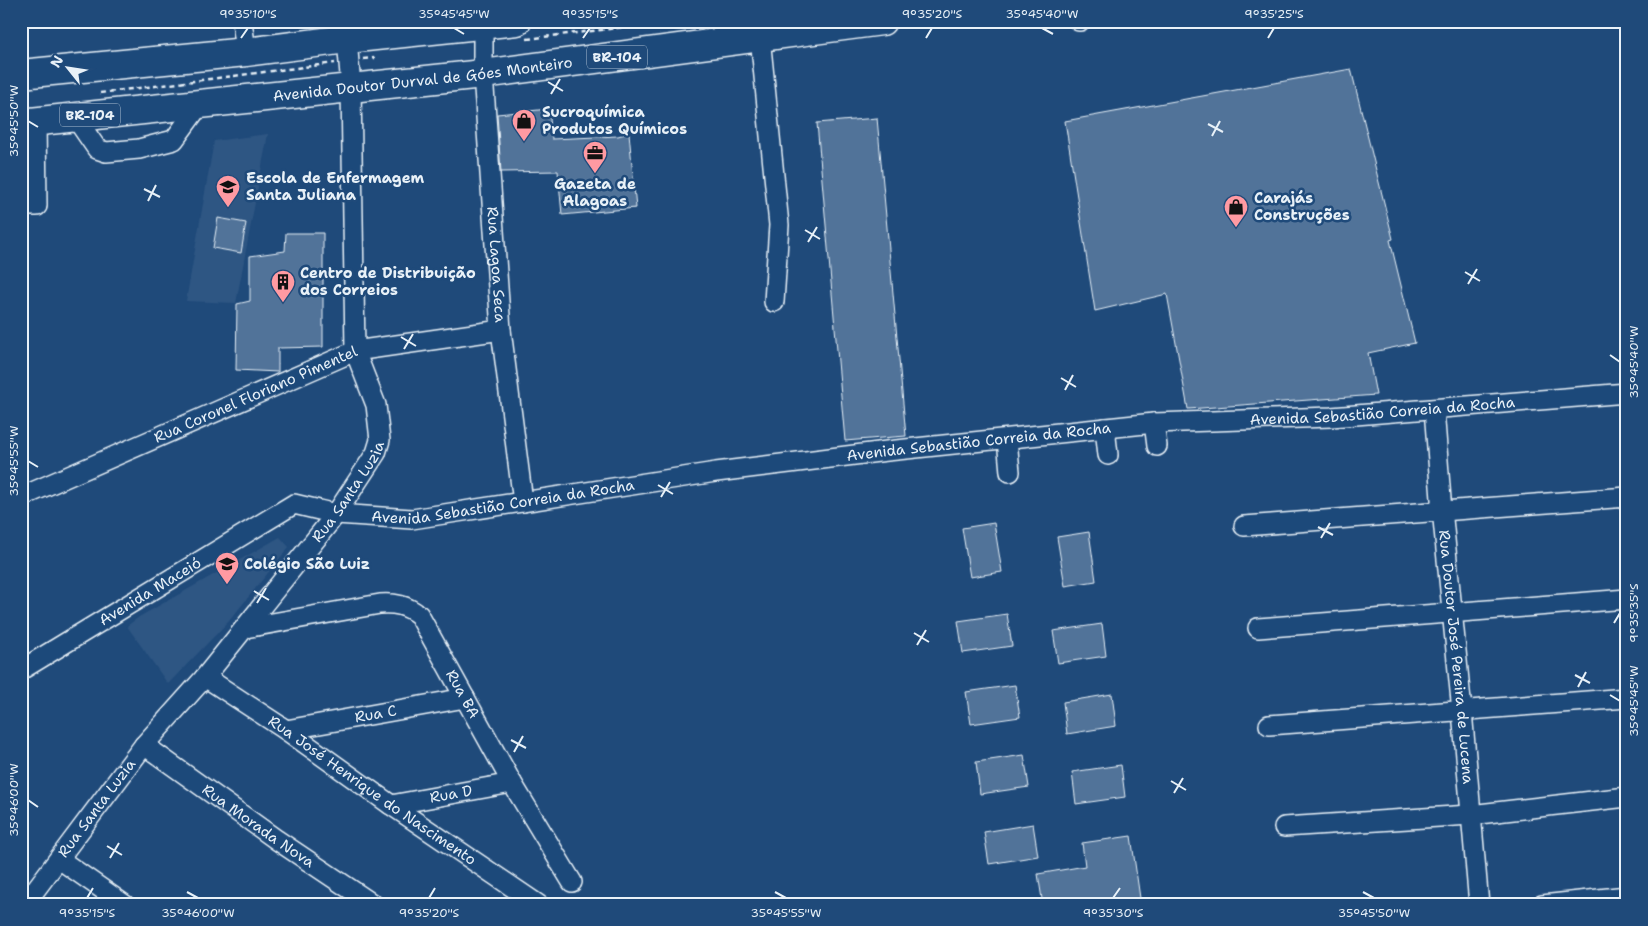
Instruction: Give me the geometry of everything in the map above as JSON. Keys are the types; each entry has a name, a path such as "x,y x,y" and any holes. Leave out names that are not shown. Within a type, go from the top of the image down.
{"highway":[{"path":"22,73 246,52 483,23 517,21"},
{"name":"Avenida Doutor Durval de Góes Monteiro","path":"29,122 483,74 882,21"}],"street":[{"path":"242,21 246,52"},
{"name":"Rua Lagoa Seca","path":"483,23 483,74 501,330 524,502"},
{"path":"760,38 779,225 774,302"},
{"name":"Rua Santa Luzia","path":"24,905 144,746 205,677 336,514 376,453 380,440 376,406 355,351 351,87 348,39"},
{"path":"75,117 96,149 106,152 139,149 174,140 201,104"},
{"path":"21,206 37,206 29,122"},
{"name":"Rua Coronel Floriano Pimentel","path":"21,497 355,351 501,330"},
{"name":"Avenida Sebastião Correia da Rocha","path":"336,514 412,519 726,471 887,451 1154,423 1331,417 1627,393"},
{"name":"Rua Doutor José Pereira de Lucena","path":"1434,409 1479,905"},
{"path":"1154,423 1157,446"},
{"path":"1105,428 1108,455"},
{"path":"1007,439 1010,472"},
{"path":"1244,526 1627,497"},
{"name":"Avenida Maceió","path":"21,670 294,504 336,514"},
{"path":"1258,628 1627,600"},
{"name":"Rua BA","path":"245,628 380,604 394,603 409,608 419,615 512,783 572,882"},
{"name":"Rua José Henrique do Nascimento","path":"205,677 286,730 391,805 539,905"},
{"name":"Rua C","path":"286,730 465,698"},
{"path":"1269,725 1627,698"},
{"name":"Rua Morada Nova","path":"144,746 277,840 374,905"},
{"name":"Rua D","path":"391,805 512,783"},
{"path":"1284,827 1470,815 1627,797"},
{"path":"59,859 125,905"},
{"path":"1542,905 1627,896"}],"shaded area":[{"name":"Escola de Enfermagem Santa Juliana","path":"268,134 236,303 186,301 214,141"},
{"name":"Colégio São Luiz","path":"280,537 289,547 229,621 168,684 127,626 139,617"}],"building":[{"path":"1351,69 1393,239 1390,240 1415,343 1368,353 1376,395 1188,409 1167,294 1095,311 1065,121"},
{"name":"Gazeta de Alagoas","path":"549,109 552,139 618,136 629,133 636,208 562,215 558,171 501,172 497,114"},
{"path":"877,118 906,436 845,441 817,123"},
{"path":"218,218 246,223 241,253 213,248"},
{"name":"Centro de Distribuição dos Correios","path":"286,233 323,233 323,347 278,348 278,372 236,370 237,304 250,301 250,256 285,251"},
{"path":"994,523 1002,572 970,577 962,528"},
{"path":"1089,532 1096,581 1065,586 1057,537"},
{"path":"1007,614 1012,646 963,653 958,621"},
{"path":"1102,624 1106,656 1058,663 1053,631"},
{"path":"1015,685 1020,717 971,724 966,692"},
{"path":"1112,694 1116,726 1067,734 1063,702"},
{"path":"1024,755 1029,787 980,794 976,762"},
{"path":"1121,765 1125,797 1076,804 1072,772"},
{"path":"1033,824 1038,856 989,864 984,832"},
{"path":"1131,836 1141,905 1043,905 1038,874 1085,866 1082,843"}],"place":[{"name":"Sucroquímica Produtos Químicos","path":"524,142"},
{"name":"Gazeta de Alagoas","path":"595,174"},
{"name":"Escola de Enfermagem Santa Juliana","path":"228,208"},
{"name":"Carajás Construções","path":"1236,228"},
{"name":"Centro de Distribuição dos Correios","path":"283,303"},
{"name":"Colégio São Luiz","path":"227,585"}]}
